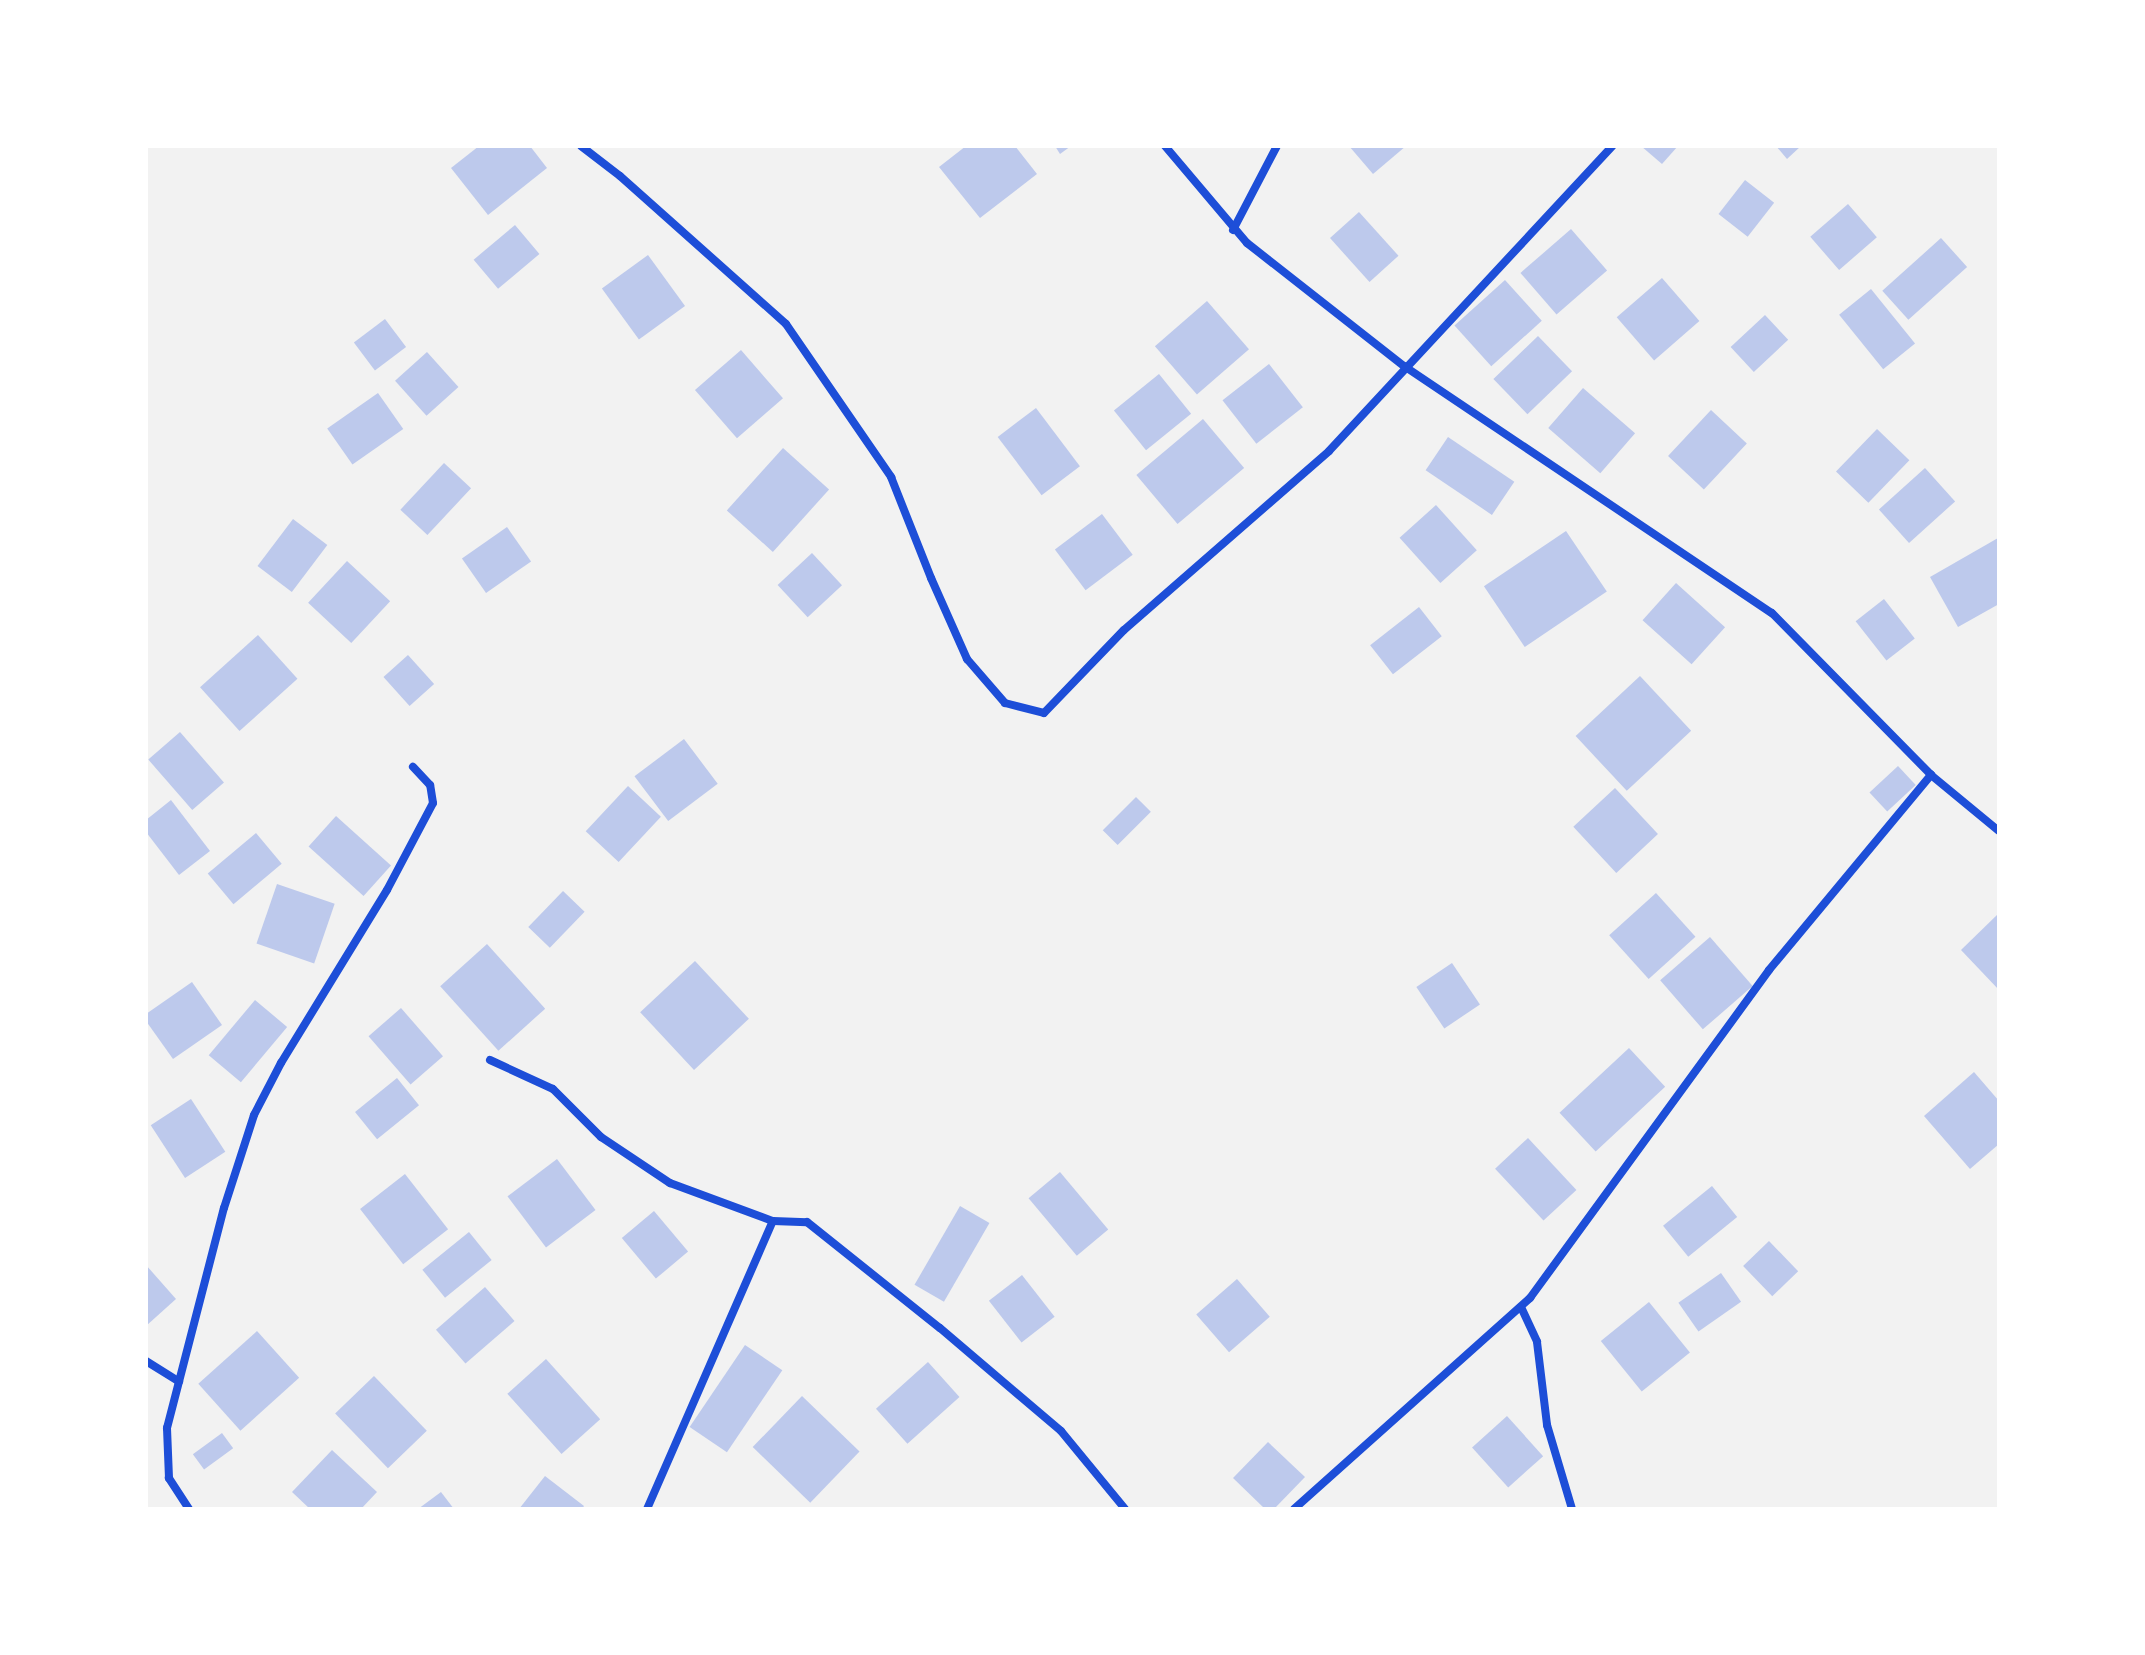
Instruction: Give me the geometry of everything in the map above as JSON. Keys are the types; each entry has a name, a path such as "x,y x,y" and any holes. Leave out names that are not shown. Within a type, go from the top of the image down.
{"street":[{"path":"581,146 620,176 786,324 891,477 967,659 1005,703 1044,713 1124,630 1329,451 1404,366 1612,146"},
{"path":"1165,146 1233,230 1404,366 1772,613 1931,775 1999,831"},
{"path":"1233,230 1277,146"},
{"path":"189,1509 169,1478 167,1428 224,1208 254,1115 281,1063 387,890 433,803 430,785 413,767"},
{"path":"1294,1509 1521,1307 1769,970 1931,775"},
{"path":"490,1060 553,1089 601,1137 670,1183 773,1221 807,1222 940,1328 1061,1431 1125,1509"},
{"path":"647,1509 773,1221"},
{"path":"1521,1307 1537,1342 1547,1425 1572,1509"},
{"path":"146,1361 179,1382"}],"building":[{"path":"479,146 530,146 547,168 488,215 451,168"},
{"path":"966,146 1015,146 1037,174 980,218 939,167"},
{"path":"1055,146 1071,146 1060,154"},
{"path":"1349,146 1406,146 1373,174"},
{"path":"1641,146 1678,146 1662,164"},
{"path":"1776,146 1801,146 1787,159"},
{"path":"1745,180 1774,203 1748,237 1719,214"},
{"path":"1848,204 1877,237 1839,270 1810,237"},
{"path":"1359,212 1398,256 1369,282 1330,238"},
{"path":"515,225 539,254 498,289 474,260"},
{"path":"1571,229 1607,271 1557,314 1520,273"},
{"path":"1941,238 1967,267 1908,320 1882,291"},
{"path":"648,255 685,306 639,339 602,289"},
{"path":"1662,278 1699,321 1654,360 1617,317"},
{"path":"1505,280 1542,321 1491,366 1454,326"},
{"path":"1871,289 1915,343 1883,369 1839,315"},
{"path":"1207,301 1249,349 1197,395 1155,346"},
{"path":"1765,315 1788,340 1754,372 1731,347"},
{"path":"385,319 406,347 375,370 354,342"},
{"path":"1538,336 1572,371 1527,414 1493,379"},
{"path":"741,350 783,398 737,438 695,390"},
{"path":"427,352 458,387 426,416 395,381"},
{"path":"1269,364 1303,407 1256,444 1223,400"},
{"path":"1159,374 1191,414 1146,450 1114,411"},
{"path":"1583,388 1635,433 1600,473 1548,428"},
{"path":"378,393 403,429 352,465 327,429"},
{"path":"1036,408 1080,466 1042,495 998,437"},
{"path":"1711,410 1747,443 1704,489 1668,456"},
{"path":"1203,419 1244,468 1177,524 1136,475"},
{"path":"1877,429 1909,460 1868,503 1836,471"},
{"path":"1448,437 1514,482 1492,515 1426,470"},
{"path":"783,448 829,489 773,552 727,510"},
{"path":"444,463 471,488 427,535 400,510"},
{"path":"1925,468 1955,501 1909,543 1879,509"},
{"path":"1436,505 1477,550 1440,583 1400,538"},
{"path":"1102,514 1133,555 1086,590 1055,550"},
{"path":"293,519 327,545 292,592 257,566"},
{"path":"507,527 531,561 486,593 462,559"},
{"path":"1566,531 1607,592 1525,647 1484,586"},
{"path":"1998,538 1999,604 1958,627 1930,577"},
{"path":"812,553 842,585 808,617 778,585"},
{"path":"347,561 390,601 351,643 308,603"},
{"path":"1676,583 1725,627 1692,664 1643,620"},
{"path":"1884,599 1915,638 1886,661 1856,621"},
{"path":"1419,607 1442,636 1393,674 1370,645"},
{"path":"258,635 297,679 240,731 200,687"},
{"path":"408,655 434,684 410,706 383,677"},
{"path":"1640,676 1691,731 1627,791 1576,736"},
{"path":"180,732 224,783 192,810 148,760"},
{"path":"684,739 718,784 668,821 634,776"},
{"path":"1898,766 1916,785 1887,812 1869,793"},
{"path":"628,786 661,817 619,862 586,831"},
{"path":"1615,788 1658,834 1616,873 1573,827"},
{"path":"1136,797 1151,812 1118,845 1103,830"},
{"path":"171,800 210,851 179,875 146,832 146,820"},
{"path":"336,816 391,866 364,896 309,846"},
{"path":"256,833 282,864 233,904 208,873"},
{"path":"277,884 335,904 314,963 256,944"},
{"path":"563,891 585,912 550,948 528,927"},
{"path":"1656,893 1695,937 1649,979 1609,935"},
{"path":"1999,913 1999,990 1961,950"},
{"path":"1710,937 1753,986 1703,1029 1660,980"},
{"path":"487,944 545,1009 498,1051 440,986"},
{"path":"695,961 749,1019 694,1070 640,1012"},
{"path":"1452,963 1480,1004 1444,1028 1416,987"},
{"path":"192,982 222,1025 173,1059 146,1021 146,1014"},
{"path":"255,1000 287,1027 241,1082 209,1055"},
{"path":"401,1008 443,1056 411,1085 369,1036"},
{"path":"1629,1048 1665,1087 1596,1152 1560,1113"},
{"path":"1974,1072 1999,1101 1999,1144 1970,1169 1924,1116"},
{"path":"397,1078 419,1105 377,1139 355,1112"},
{"path":"191,1099 225,1152 185,1178 151,1125"},
{"path":"1528,1138 1576,1190 1544,1221 1495,1169"},
{"path":"557,1159 596,1210 546,1247 507,1196"},
{"path":"1060,1172 1108,1229 1077,1256 1029,1198"},
{"path":"405,1174 448,1229 403,1264 360,1209"},
{"path":"1712,1186 1737,1217 1688,1257 1663,1226"},
{"path":"960,1206 989,1223 944,1302 914,1285"},
{"path":"654,1211 688,1252 656,1279 622,1238"},
{"path":"469,1232 492,1260 445,1298 422,1270"},
{"path":"1769,1241 1798,1271 1772,1296 1743,1266"},
{"path":"146,1265 176,1299 146,1326"},
{"path":"1721,1273 1741,1302 1698,1331 1678,1303"},
{"path":"1022,1275 1055,1317 1022,1343 989,1301"},
{"path":"1237,1279 1270,1317 1229,1352 1196,1314"},
{"path":"485,1287 515,1321 465,1364 436,1330"},
{"path":"1649,1302 1690,1353 1642,1392 1601,1341"},
{"path":"257,1331 299,1378 240,1431 198,1384"},
{"path":"745,1345 782,1370 727,1452 690,1427"},
{"path":"546,1359 600,1419 562,1454 507,1394"},
{"path":"928,1362 959,1397 907,1444 876,1409"},
{"path":"374,1376 427,1431 388,1468 335,1414"},
{"path":"802,1396 860,1452 810,1503 753,1447"},
{"path":"1507,1416 1543,1456 1508,1488 1472,1447"},
{"path":"222,1433 233,1448 204,1470 193,1454"},
{"path":"1268,1442 1305,1477 1274,1509 1265,1509 1233,1478"},
{"path":"332,1450 377,1492 361,1509 310,1509 292,1492"},
{"path":"545,1476 584,1506 582,1509 519,1509"},
{"path":"441,1492 454,1509 418,1509"}]}
